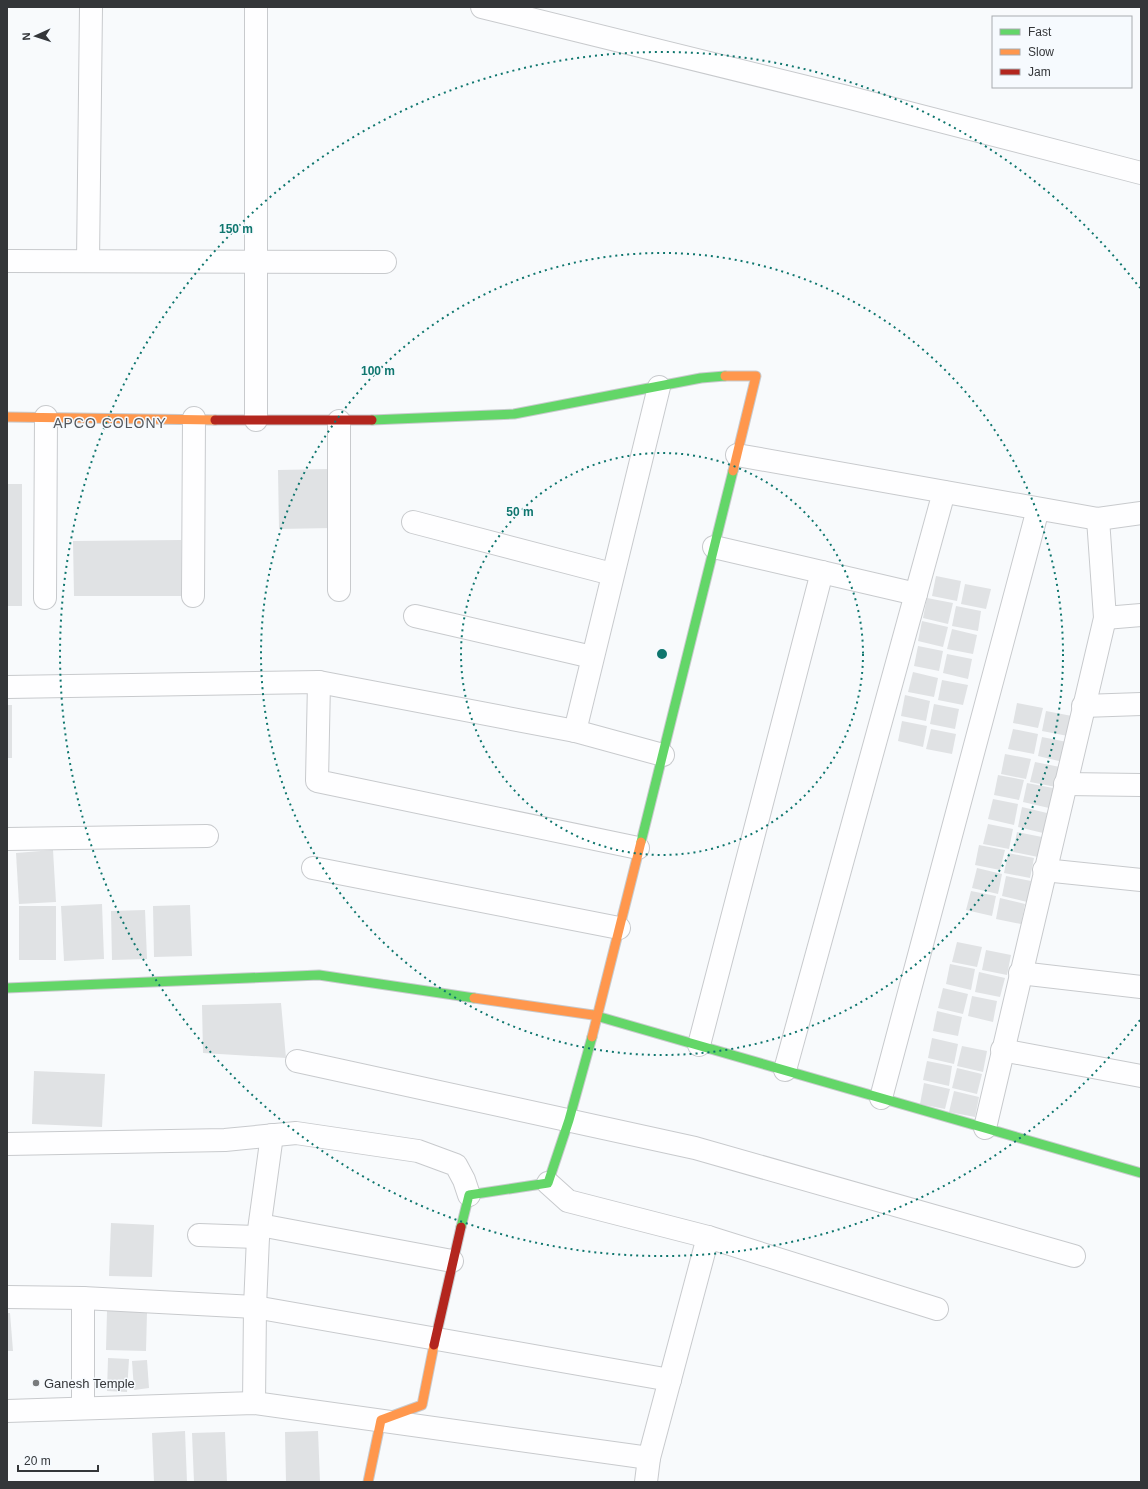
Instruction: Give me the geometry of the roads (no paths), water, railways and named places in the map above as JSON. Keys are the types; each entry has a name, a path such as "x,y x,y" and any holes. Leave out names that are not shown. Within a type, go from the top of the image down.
{"street":[{"path":"88,261 91,7"},
{"path":"256,7 256,420"},
{"path":"482,7 847,97 1141,173"},
{"path":"7,261 385,262"},
{"path":"7,417 194,418 339,421 514,414 701,378 734,375 756,376 663,755 638,848 598,1016 569,1120 548,1183"},
{"path":"575,731 658,387"},
{"path":"45,598 46,417"},
{"path":"193,596 194,418"},
{"path":"339,421 339,590"},
{"path":"737,455 1098,519 1141,514"},
{"path":"785,1070 944,492"},
{"path":"881,1098 1038,509"},
{"path":"984,1128 1104,618 1098,519"},
{"path":"413,522 612,574"},
{"path":"714,547 916,594"},
{"path":"699,1045 822,572"},
{"path":"1104,618 1141,615"},
{"path":"415,616 592,657"},
{"path":"7,687 319,682 575,731 663,755"},
{"path":"319,682 317,780 638,848"},
{"path":"1083,706 1141,704"},
{"path":"1065,784 1141,785"},
{"path":"7,839 207,836"},
{"path":"313,868 619,928"},
{"path":"1044,870 1141,880"},
{"path":"1020,973 1141,987"},
{"path":"7,988 318,975 598,1016 1141,1173"},
{"path":"1002,1050 1141,1076"},
{"path":"297,1061 695,1148 1074,1256"},
{"path":"7,1144 225,1140 296,1132 418,1151 456,1165 464,1180 469,1195 452,1261 437,1339 422,1405 380,1420"},
{"path":"254,1403 255,1307 259,1231 272,1135"},
{"path":"469,1195 548,1183"},
{"path":"548,1183 568,1201 708,1237 937,1309"},
{"path":"199,1235 259,1231 452,1261"},
{"path":"646,1482 649,1458 708,1237"},
{"path":"7,1297 83,1298 255,1307 670,1380"},
{"path":"83,1298 83,1408"},
{"path":"7,1411 254,1403 649,1458"},
{"path":"368,1482 380,1420"}],"place":[{"name":"Ganesh Temple","path":"36,1383"}],"district":[{"name":"APCO COLONY","path":"110,423"}]}
